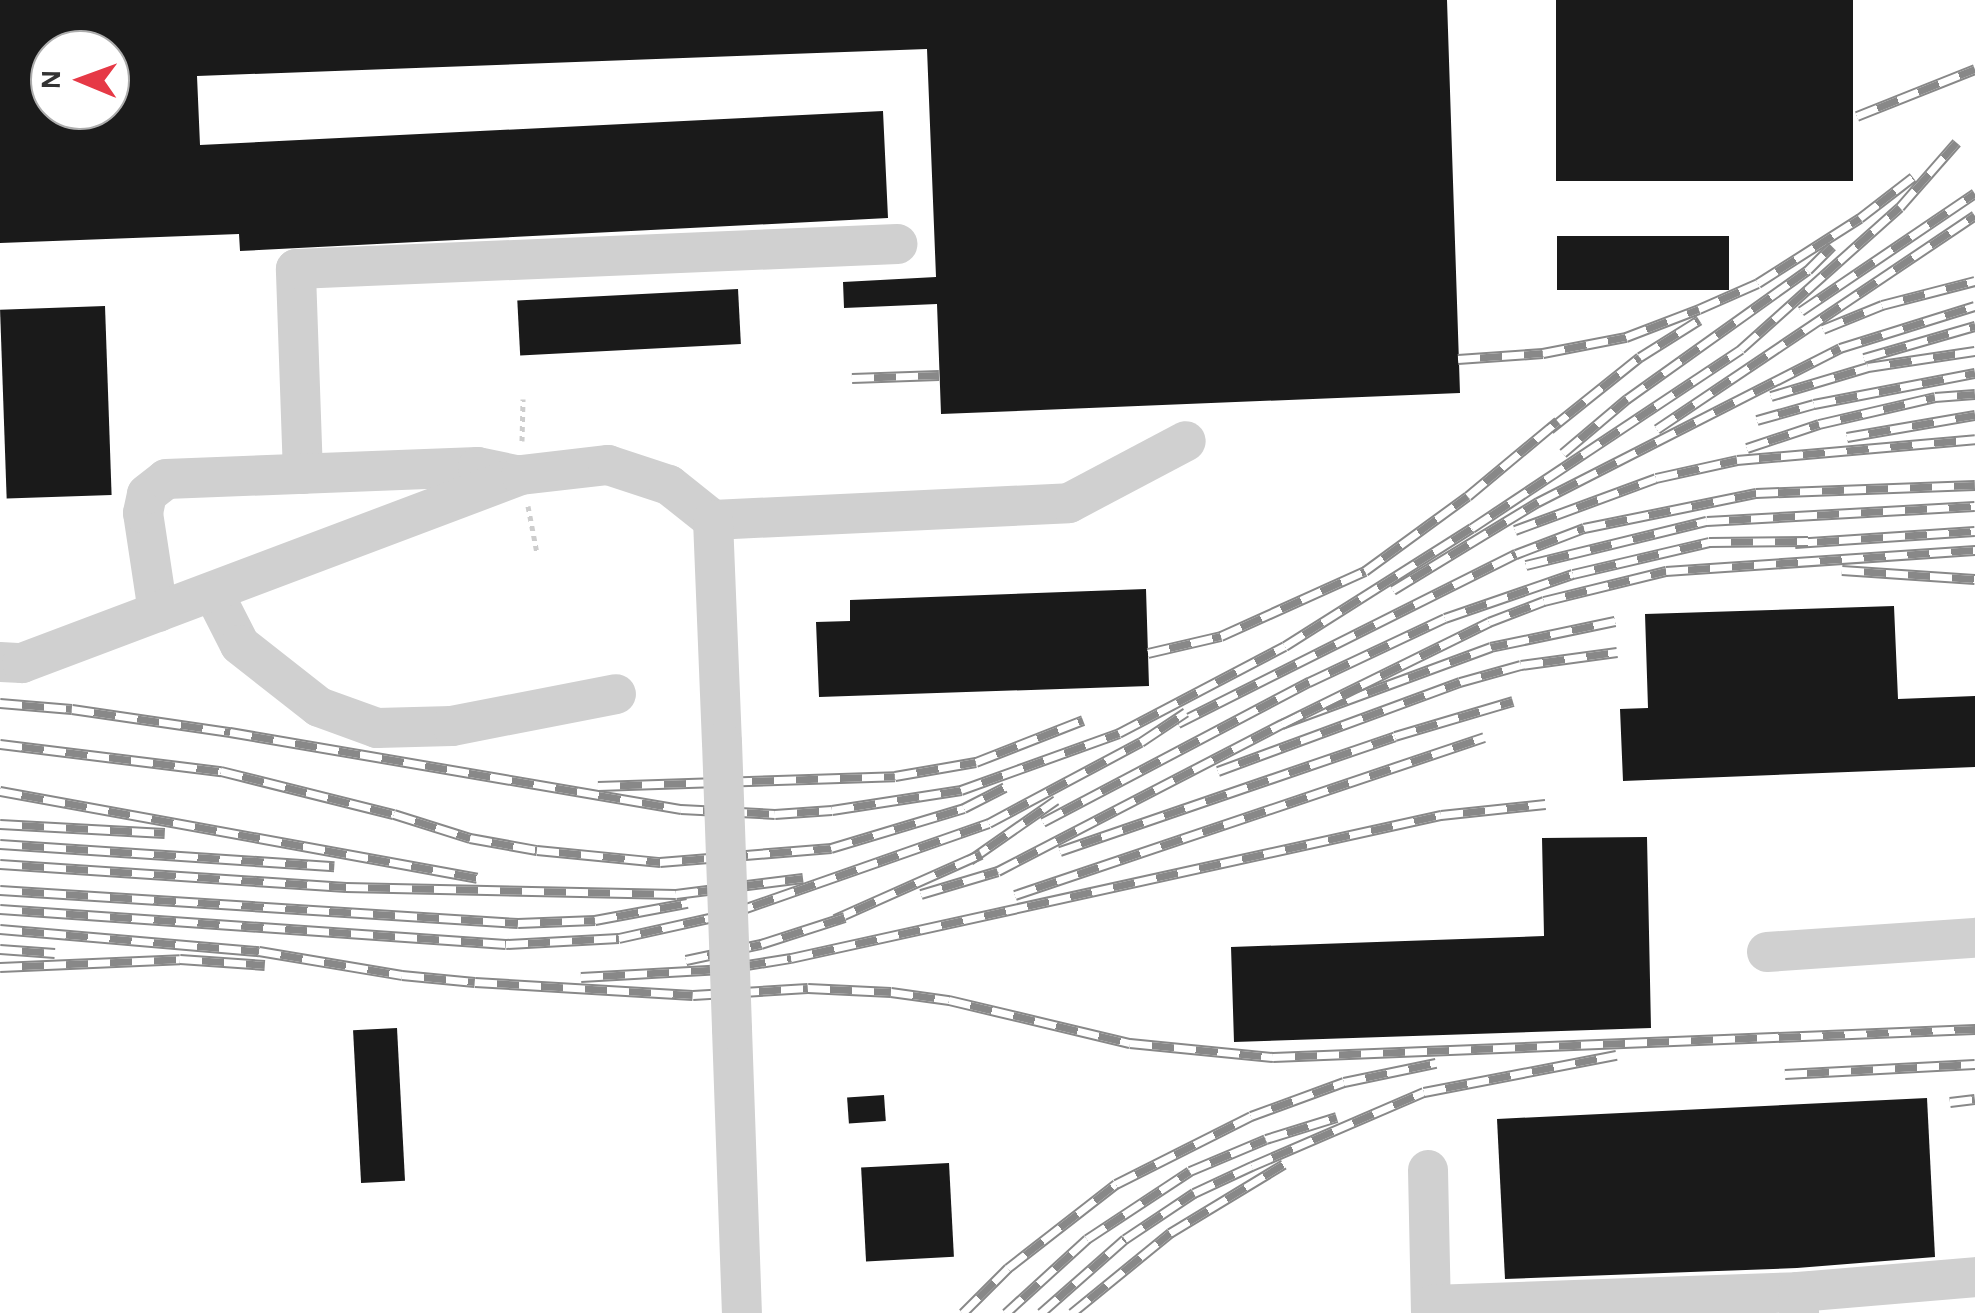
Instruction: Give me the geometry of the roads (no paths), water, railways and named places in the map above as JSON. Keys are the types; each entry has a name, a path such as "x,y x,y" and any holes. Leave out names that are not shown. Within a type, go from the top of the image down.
{"lane":[{"path":"303,474 296,269 896,244"},
{"path":"0,662 22,663 521,476 608,465 669,485 713,520 1069,503 1186,441"},
{"path":"158,612 143,513 147,494 166,479 478,467 521,476"},
{"path":"713,520 742,1313"},
{"path":"213,592 240,645 319,707 378,728 452,726 616,694"},
{"path":"1767,952 1975,938"},
{"path":"1428,1170 1431,1309 1798,1302 1975,1277"}],"railway":[{"path":"1857,116 1975,69"},
{"path":"0,703 72,709 230,732 681,809 775,814 832,810 961,790 1119,733 1285,646 1472,528 1741,349 1900,207 1957,142"},
{"path":"1458,359 1543,353 1626,337 1699,309 1758,283 1860,218 1913,177"},
{"path":"1801,311 1975,193"},
{"path":"1657,429 1975,215"},
{"path":"1563,453 1627,399 1808,270 1832,246"},
{"path":"1823,329 1882,305 1975,281"},
{"path":"1393,590 1538,502 1840,348 1975,306"},
{"path":"1550,429 1640,357 1699,320"},
{"path":"1864,358 1975,326"},
{"path":"1771,396 1868,367 1975,351"},
{"path":"1757,420 1814,404 1975,373"},
{"path":"852,378 939,375"},
{"path":"1747,448 1819,424 1935,397 1975,394"},
{"path":"1847,437 1975,415"},
{"path":"1148,653 1221,636 1365,571 1468,496 1558,421"},
{"path":"1515,530 1656,478 1737,460 1975,439"},
{"path":"1178,723 1516,554 1584,528 1756,493 1975,485"},
{"path":"1526,565 1707,521 1975,506"},
{"path":"1795,543 1975,531"},
{"path":"1043,822 1309,682 1445,618 1573,574 1709,542 1808,541"},
{"path":"1615,621 1491,647 1282,724 1489,622 1544,601 1666,571 1975,550"},
{"path":"1842,570 1975,579"},
{"path":"1218,771 1460,682 1521,665 1617,652"},
{"path":"1060,851 1395,736 1513,701"},
{"path":"0,909 506,944 619,938 732,913 989,823 1141,742 1186,712"},
{"path":"598,786 895,776 976,762 1083,720"},
{"path":"921,894 998,871 1282,724"},
{"path":"1015,895 1484,737"},
{"path":"0,744 221,771 394,814 470,838 537,850 660,862 831,848 964,808 1005,787"},
{"path":"0,791 477,878"},
{"path":"970,860 1056,800"},
{"path":"581,977 722,969 791,958 1441,815 1545,804"},
{"path":"0,824 165,833"},
{"path":"0,844 334,866"},
{"path":"835,919 981,854"},
{"path":"0,864 346,887 676,894 803,878"},
{"path":"0,890 518,923 595,920 687,903"},
{"path":"686,960 761,944 845,917"},
{"path":"0,929 259,951 402,975 475,982 693,995 808,988 891,992 949,1000 1130,1043 1273,1057 1975,1029"},
{"path":"0,949 55,953"},
{"path":"0,967 180,959 265,965"},
{"path":"1041,1313 1125,1239 1194,1193 1252,1166 1424,1092 1616,1055"},
{"path":"963,1313 1008,1268 1116,1184 1251,1116 1344,1082 1436,1063"},
{"path":"1785,1074 1975,1064"},
{"path":"1950,1102 1975,1099"},
{"path":"1006,1313 1087,1239 1190,1171 1266,1139 1337,1117"},
{"path":"1072,1313 1170,1233 1284,1164"}]}
